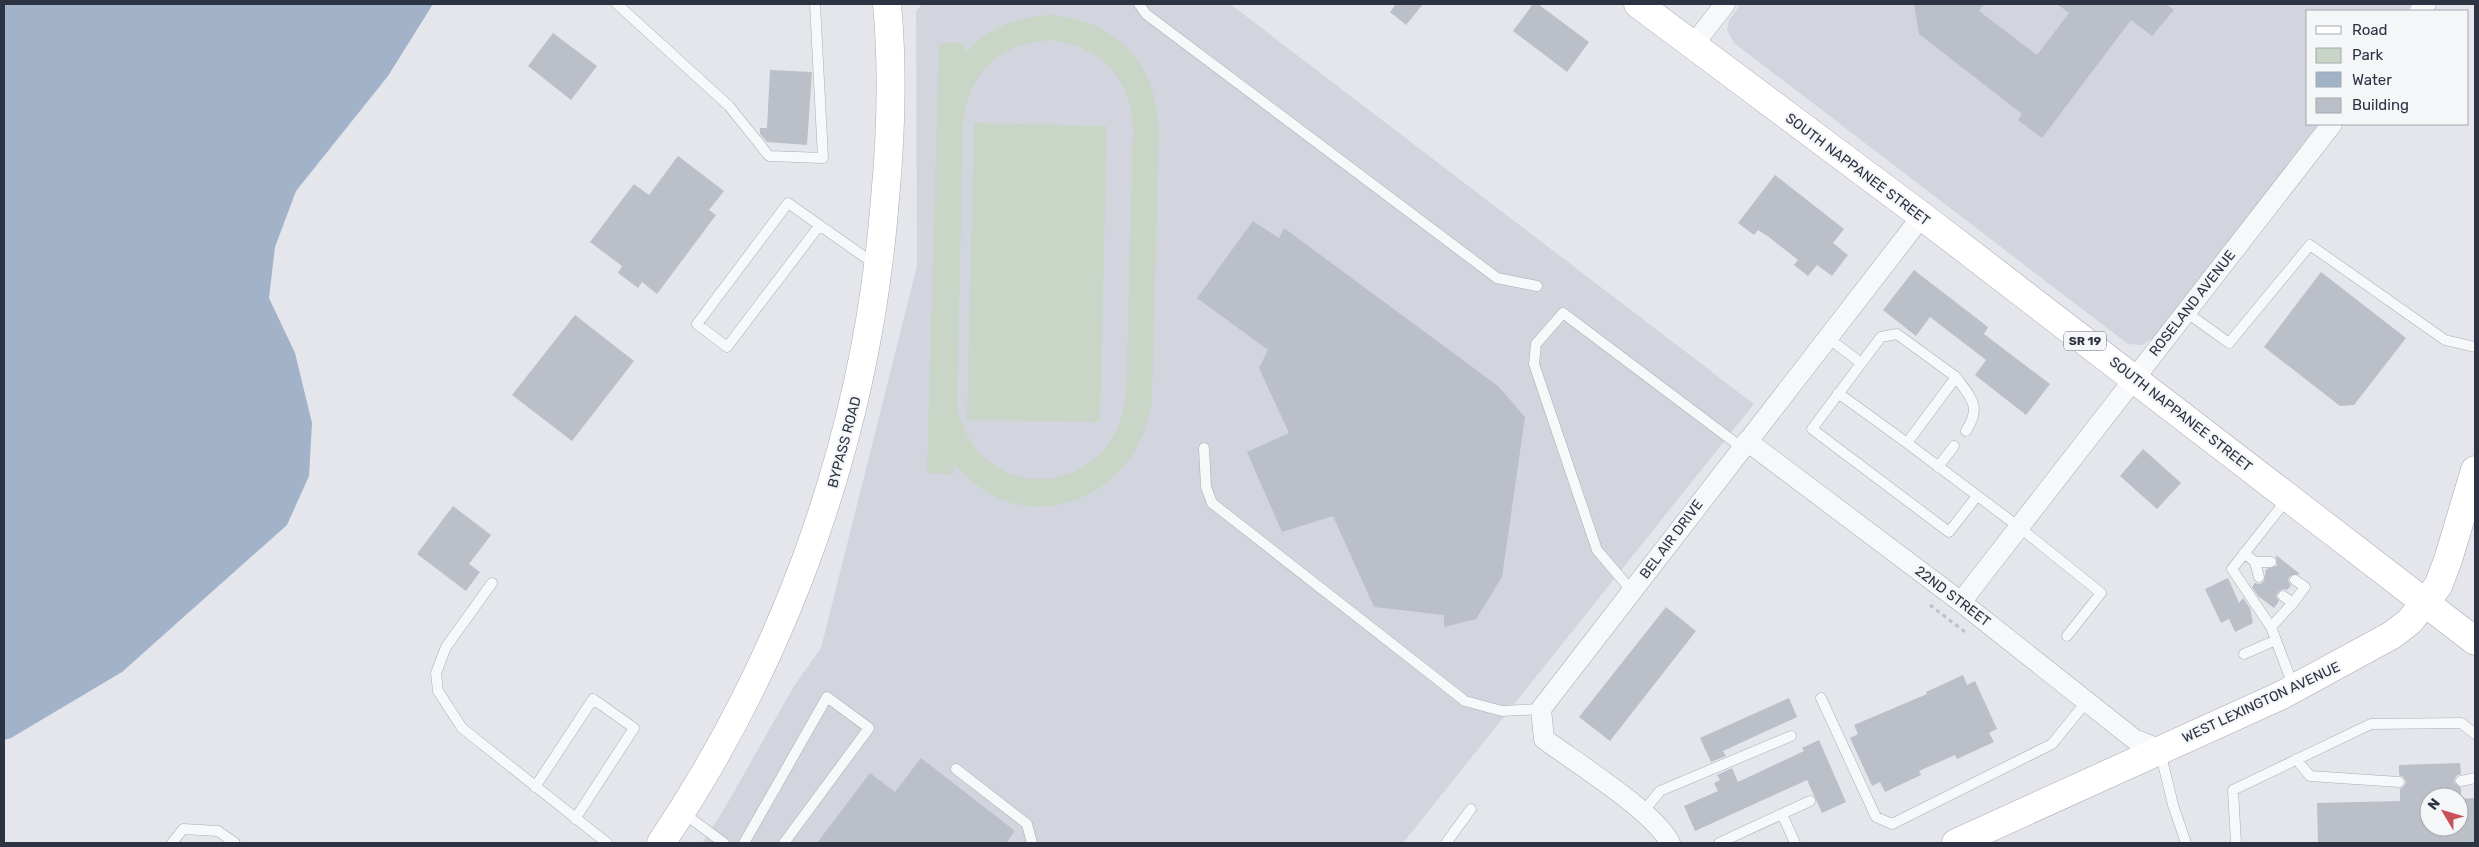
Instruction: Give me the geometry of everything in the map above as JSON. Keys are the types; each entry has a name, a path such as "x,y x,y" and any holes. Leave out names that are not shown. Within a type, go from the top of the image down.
{"main road":[{"name":"BYPASS ROAD","path":"661,843 712,762 762,666 787,612 829,496 855,401 874,309 889,150 890,82 887,4"},
{"name":"SR 19","path":"1638,4 1693,45"},
{"name":"SOUTH NAPPANEE STREET","path":"1693,45 1922,216 2475,641"},
{"name":"WEST LEXINGTON AVENUE","path":"1962,842 2159,749 2294,689 2392,635 2410,621 2438,586 2448,560 2475,470"}],"street":[{"path":"1693,45 1725,4"},
{"name":"ROSELAND AVENUE","path":"1961,602 2331,125"},
{"name":"BEL AIR DRIVE","path":"1541,709 1922,216"},
{"name":"22ND STREET","path":"1744,444 1961,602 2134,739 2159,749"},
{"path":"1541,709 1544,738 1643,812 1667,836 1670,843"}],"lane":[{"path":"617,4 729,106 769,156 823,158 815,4"},
{"path":"1139,4 1146,14 1496,278 1537,286"},
{"path":"819,226 728,347 697,324 788,203 879,267"},
{"path":"2186,312 2230,343 2310,245 2444,340 2475,347"},
{"path":"1632,591 1597,550 1534,364 1536,344 1563,313 1744,444"},
{"path":"1966,431 1974,419 1974,401 1956,377 1897,334 1881,337 1812,429 1949,532 1977,496"},
{"path":"1828,337 1861,364"},
{"path":"1907,443 1956,377"},
{"path":"1838,392 2019,527 2101,593 2067,636"},
{"path":"1938,467 1954,446"},
{"path":"1204,448 1206,487 1212,503 1465,701 1502,712 1541,709"},
{"path":"2288,497 2232,569 2272,628 2294,689"},
{"path":"2244,553 2255,562 2259,577"},
{"path":"2255,562 2271,562"},
{"path":"2272,628 2305,588 2295,580"},
{"path":"492,583 446,647 436,673 438,691 462,728 607,843"},
{"path":"2283,596 2293,603"},
{"path":"2244,654 2276,640"},
{"path":"744,843 826,697 869,728 784,843"},
{"path":"1821,698 1876,818 1892,824 2052,744 2087,701"},
{"path":"535,787 592,699 634,728 575,819"},
{"path":"2236,843 2233,790 2371,724 2461,723 2475,734"},
{"path":"1643,812 1660,791 1791,736"},
{"path":"2159,749 2173,804 2186,843"},
{"path":"2296,759 2310,776 2399,782"},
{"path":"956,769 1027,824 1032,843"},
{"path":"2461,781 2475,778"},
{"path":"1719,843 1810,801"},
{"path":"1446,843 1471,809"},
{"path":"682,812 724,843"},
{"path":"1782,814 1795,843"},
{"path":"172,843 183,830 218,831 235,843"}],"shaded area":[{"path":"922,4 1230,4 1754,404 1403,843 702,843 723,811 794,686 821,648 917,266 916,11"},
{"path":"1741,4 2413,4 2408,10 2306,10 2306,125 2319,125 2153,338 2142,345 2128,344 1734,43 1727,30 1729,20"}],"green space":[{"path":"1053,15 1076,19 1097,27 1115,37 1130,50 1142,66 1150,85 1156,106 1159,129 1152,399 1143,434 1126,464 1102,486 1074,501 1043,507 1011,503 981,489 954,463 953,475 927,473 939,43 965,43 965,52 985,36 1006,24","holes":["1051,40 1069,43 1085,49 1110,68 1119,80 1131,110 1133,128 1126,397 1116,431 1097,456 1073,472 1045,479 1017,476 991,463 970,440 957,407 963,123 966,105 972,89 980,75 1002,54 1033,42"]},
{"path":"974,123 1107,126 1100,422 967,420"}],"water":[{"path":"4,4 433,4 388,76 296,191 275,247 269,298 295,353 312,423 309,476 287,525 122,672 11,738 4,740"}],"building":[{"path":"1396,4 1423,4 1406,25 1390,12"},
{"path":"1533,4 1538,4 1589,42 1567,72 1513,31"},
{"path":"1914,4 1984,4 1979,11 2037,55 2069,13 2057,4 2166,4 2174,10 2152,36 2131,20 2042,138 2018,120 2022,114 1919,34"},
{"path":"553,33 597,66 571,100 528,66"},
{"path":"770,70 812,72 807,145 767,142 760,134 760,128 767,128"},
{"path":"678,156 724,191 709,210 716,215 657,294 642,282 638,288 618,273 622,266 590,242 634,184 649,195"},
{"path":"1775,175 1844,229 1833,243 1848,255 1832,276 1817,265 1808,276 1794,265 1798,260 1769,237 1758,230 1754,235 1738,223"},
{"path":"1253,221 1279,238 1284,228 1498,386 1525,417 1502,577 1476,619 1444,627 1444,615 1374,607 1333,516 1282,532 1247,452 1289,433 1259,368 1268,350 1197,298"},
{"path":"1914,270 1988,327 1984,334 2050,384 2026,415 1975,375 1986,360 1930,317 1916,336 1883,310"},
{"path":"2321,272 2406,338 2354,405 2340,406 2264,347"},
{"path":"575,315 634,361 572,441 512,395"},
{"path":"2143,449 2181,483 2157,509 2120,476"},
{"path":"453,506 491,535 469,564 480,572 466,591 417,554"},
{"path":"2276,555 2300,574 2290,576 2288,580 2291,586 2287,590 2283,589 2278,592 2276,596 2279,601 2274,608 2258,596 2252,587 2255,583 2260,584 2264,581 2266,569 2277,566"},
{"path":"2228,578 2239,603 2243,598 2250,608 2253,623 2235,632 2229,619 2221,623 2205,589"},
{"path":"1666,607 1696,631 1610,741 1579,717"},
{"path":"1963,675 1967,685 1975,681 1997,729 1989,733 1994,742 1957,759 1955,755 1919,771 1921,775 1885,792 1880,782 1872,786 1850,738 1858,734 1854,725 1927,694 1926,692"},
{"path":"1789,698 1797,717 1723,751 1726,756 1711,762 1700,738"},
{"path":"1819,740 1846,802 1822,813 1807,780 1695,831 1684,806 1718,791 1714,783 1720,780 1717,775 1732,768 1738,782 1804,751 1802,748"},
{"path":"921,758 1015,831 1006,843 817,843 870,773 895,792"},
{"path":"2460,763 2461,774 2456,776 2454,782 2460,787 2419,787 2419,837 2469,837 2469,798 2475,798 2475,843 2318,843 2317,803 2400,801 2400,789 2406,782 2399,775 2399,765"}]}
